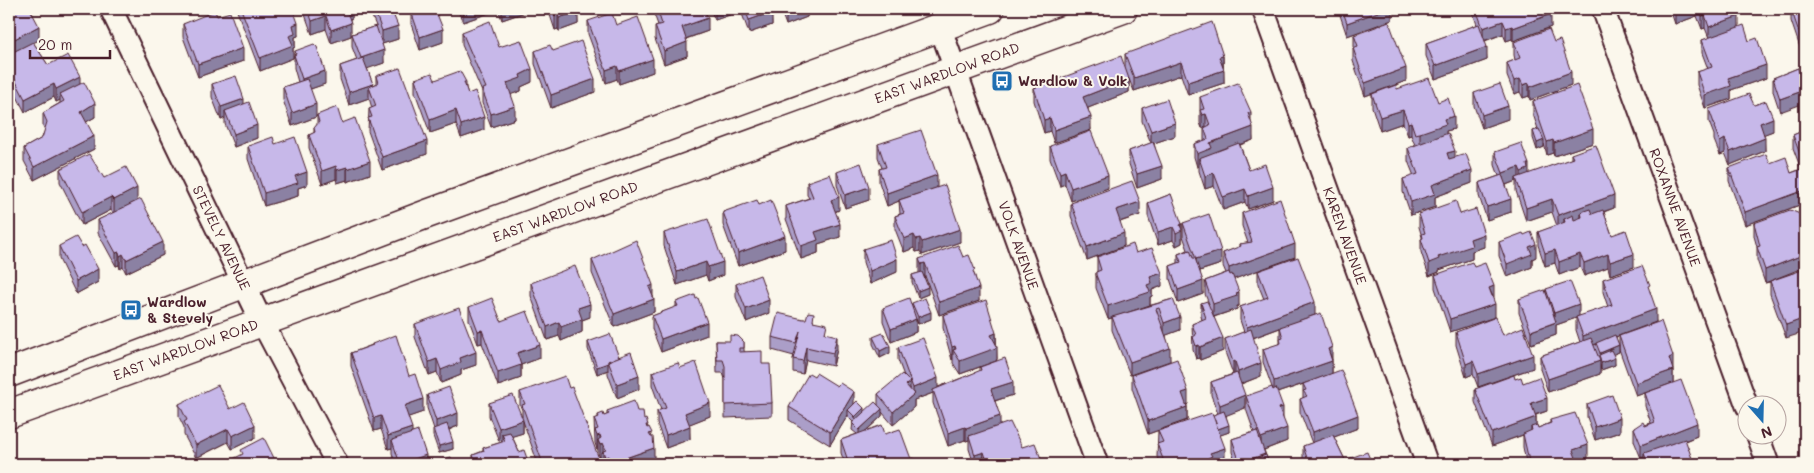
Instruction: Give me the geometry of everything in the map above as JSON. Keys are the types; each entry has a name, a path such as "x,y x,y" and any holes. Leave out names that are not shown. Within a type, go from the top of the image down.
{"main road":[{"path":"9,373 427,214 990,9"},
{"name":"EAST WARDLOW ROAD","path":"9,414 1123,9"}],"street":[{"name":"STEVELY AVENUE","path":"111,9 262,322 337,464"},
{"name":"KAREN AVENUE","path":"1263,9 1427,464"},
{"name":"ROXANNE AVENUE","path":"1603,9 1743,396"},
{"name":"VOLK AVENUE","path":"940,27 1097,464"},
{"path":"1762,446 1768,464"}],"building":[{"path":"9,9 30,9 39,26 9,42"},
{"path":"241,9 293,9 298,23 293,25 295,34 289,36 293,45 260,58"},
{"path":"308,9 346,9 351,23 331,30 326,16 312,21"},
{"path":"374,9 391,9 398,26 382,31"},
{"path":"435,9 443,29 420,37 411,11"},
{"path":"553,9 577,9 578,11 559,18 558,15 555,16"},
{"path":"657,9 704,9 708,18 682,27 687,42 664,51 655,26 662,24"},
{"path":"745,9 771,9 772,12 749,20"},
{"path":"1342,9 1386,9 1347,23"},
{"path":"1476,9 1549,9 1551,14 1513,28 1512,26 1506,28 1503,21 1483,28"},
{"path":"1700,9 1737,9 1739,16 1709,27 1705,15 1702,16"},
{"path":"1791,9 1805,9 1805,49"},
{"path":"215,11 217,16 230,12 243,48 198,64 183,24"},
{"path":"612,13 616,25 638,17 653,59 619,71 617,66 606,70 588,21"},
{"path":"490,21 499,47 521,40 532,69 520,75 521,78 507,83 515,106 491,114 482,89 486,88 462,32"},
{"path":"1212,22 1223,56 1219,57 1224,70 1188,82 1181,62 1134,78 1125,54"},
{"path":"1389,22 1406,68 1365,83 1353,48 1358,46 1354,35"},
{"path":"1479,24 1487,47 1435,66 1426,43"},
{"path":"1744,25 1749,41 1757,38 1766,65 1728,78 1731,86 1705,95 1697,72 1712,67 1702,40"},
{"path":"376,26 384,50 361,58 352,34"},
{"path":"1549,29 1554,42 1560,40 1571,72 1530,87 1529,83 1523,85 1520,79 1514,81 1507,63 1520,58 1514,42"},
{"path":"581,41 595,79 551,95 535,51 550,45 553,51"},
{"path":"33,42 48,65 68,55 80,77 56,89 54,84 25,99 9,68 9,54"},
{"path":"314,44 317,47 325,71 302,79 294,55 296,54 295,51"},
{"path":"1121,56 1129,79 1083,97 1091,117 1054,130 1050,118 1044,120 1034,88"},
{"path":"363,58 373,84 349,92 340,66"},
{"path":"400,68 427,141 382,157 368,118 372,117 369,109 376,106 369,87 378,83 376,76"},
{"path":"1798,68 1805,90 1780,99 1773,78"},
{"path":"460,71 466,82 464,82 468,94 475,91 484,117 461,125 456,110 430,120 415,79 432,73 435,80"},
{"path":"236,76 244,99 221,107 212,84"},
{"path":"1429,78 1438,102 1448,98 1454,116 1444,119 1446,124 1415,134 1411,122 1408,123 1403,110 1380,117 1372,94 1396,85 1397,89"},
{"path":"307,79 316,104 292,113 283,87"},
{"path":"84,82 95,103 81,112 94,136 34,167 24,148 42,138 47,122 43,113 64,101 60,94"},
{"path":"1238,83 1251,112 1248,113 1253,127 1210,143 1212,148 1197,154 1194,144 1208,139 1204,128 1210,125 1206,114 1202,115 1200,110 1204,109 1200,97"},
{"path":"1500,84 1508,106 1482,115 1474,93"},
{"path":"1577,85 1593,129 1554,143 1553,140 1547,142 1533,101"},
{"path":"1749,94 1754,105 1766,101 1773,118 1760,123 1765,138 1730,152 1725,139 1720,142 1709,109"},
{"path":"1167,99 1175,123 1151,131 1142,108"},
{"path":"249,102 257,125 234,134 225,111"},
{"path":"337,107 342,123 355,118 370,161 347,169 347,167 337,170 336,166 322,171 309,135 315,132 314,128 319,122 317,115"},
{"path":"1539,129 1544,140 1537,143 1533,131"},
{"path":"921,130 937,175 887,193 879,169 886,167 878,144"},
{"path":"1805,130 1805,156 1801,157 1793,135"},
{"path":"1091,131 1108,175 1071,188 1065,171 1060,173 1050,146"},
{"path":"1448,133 1455,151 1447,153 1449,159 1466,154 1472,170 1432,185 1435,194 1411,202 1403,179 1418,174 1408,148"},
{"path":"273,137 275,144 295,137 307,172 295,176 298,183 264,193 248,146"},
{"path":"1153,142 1162,166 1137,174 1129,151"},
{"path":"1239,143 1249,170 1265,164 1273,187 1248,196 1245,189 1223,197 1214,173 1205,176 1199,158"},
{"path":"1521,143 1529,164 1527,164 1528,169 1521,172 1519,167 1503,173 1495,152"},
{"path":"1596,145 1614,195 1558,215 1552,199 1526,208 1516,178 1573,158 1571,154"},
{"path":"89,154 104,178 126,167 137,188 114,200 111,197 82,212 60,169"},
{"path":"1766,154 1770,163 1786,157 1791,173 1805,168 1805,190 1745,212 1729,168"},
{"path":"861,163 869,187 845,195 837,172"},
{"path":"830,174 839,197 831,200 840,224 815,232 818,240 801,246 786,206 813,197 807,182"},
{"path":"1502,175 1511,199 1487,207 1479,183"},
{"path":"1132,181 1140,202 1116,210 1124,233 1087,247 1071,203"},
{"path":"945,185 960,229 922,242 920,238 916,239 914,235 904,239 895,216 904,213 899,200"},
{"path":"1171,194 1182,224 1180,225 1182,230 1176,233 1173,227 1158,232 1148,203"},
{"path":"141,199 163,242 126,260 123,254 120,256 119,252 116,253 98,220"},
{"path":"1280,199 1295,244 1229,268 1223,253 1241,246 1240,244 1252,242 1242,213"},
{"path":"757,200 759,205 771,200 785,236 738,253 723,212"},
{"path":"1456,201 1460,214 1476,209 1484,234 1470,239 1472,246 1438,257 1439,259 1429,263 1421,239 1423,238 1422,234 1425,233 1419,214"},
{"path":"1590,209 1592,214 1603,210 1612,235 1626,230 1634,254 1610,262 1608,254 1584,263 1580,254 1559,262 1555,250 1545,253 1538,232 1565,222 1564,219 1573,215 1574,220 1582,217 1581,212"},
{"path":"1790,210 1805,216 1805,254 1765,270 1757,247 1760,246 1754,223"},
{"path":"1209,214 1221,251 1196,259 1183,223"},
{"path":"708,219 723,262 708,267 706,262 677,272 664,233"},
{"path":"1531,232 1536,244 1529,247 1532,254 1507,264 1499,242"},
{"path":"76,237 82,247 85,245 98,269 76,281 59,246"},
{"path":"636,240 653,285 649,287 654,299 614,314 592,260"},
{"path":"891,240 897,259 870,271 863,249"},
{"path":"1133,244 1136,253 1152,248 1162,273 1150,277 1152,283 1147,285 1150,292 1108,306 1096,275 1096,272 1101,270 1097,257"},
{"path":"958,245 963,257 969,255 979,288 939,302 925,263 921,264 919,259"},
{"path":"1190,250 1193,258 1195,258 1203,281 1178,290 1170,266 1181,262 1178,254"},
{"path":"1298,257 1315,302 1247,327 1240,307 1268,297 1258,271"},
{"path":"1472,262 1474,267 1485,263 1494,286 1489,288 1495,304 1450,319 1435,275"},
{"path":"575,266 590,304 578,308 582,319 561,327 559,322 547,327 531,283"},
{"path":"1642,266 1650,285 1648,286 1656,309 1583,336 1576,317 1612,305 1603,279"},
{"path":"1805,269 1805,318 1786,325 1770,281"},
{"path":"922,272 928,287 918,291 912,275"},
{"path":"1229,272 1230,275 1232,274 1239,292 1236,293 1237,296 1213,304 1205,281"},
{"path":"760,275 769,300 746,309 736,284"},
{"path":"1570,281 1579,304 1554,313 1546,289"},
{"path":"1545,290 1556,322 1531,331 1519,299"},
{"path":"695,295 696,299 698,298 707,322 661,339 652,316 678,306 676,302"},
{"path":"492,298 501,321 527,311 540,345 517,353 521,365 498,373 482,330 478,331 469,307"},
{"path":"909,298 916,319 891,329 883,308"},
{"path":"925,298 931,312 918,317 912,303"},
{"path":"1173,299 1180,317 1164,323 1159,308 1156,309 1170,348 1130,362 1112,317"},
{"path":"986,300 996,333 991,335 997,346 960,361 953,350 956,349 955,346 952,347 943,315"},
{"path":"1207,301 1223,338 1200,347 1199,345 1196,346 1193,337 1196,335 1192,324 1206,318 1201,303"},
{"path":"459,308 476,352 460,358 461,362 441,370 437,359 429,362 415,324"},
{"path":"808,312 814,313 813,321 827,324 825,333 837,336 833,353 806,347 803,361 793,359 800,331 796,343 772,337 778,313 806,319"},
{"path":"1321,313 1332,347 1328,349 1332,361 1274,381 1263,349 1281,343 1280,339 1283,338 1280,327"},
{"path":"1496,317 1503,335 1523,327 1533,355 1478,374 1473,361 1466,364 1456,332"},
{"path":"1661,321 1673,356 1669,358 1673,370 1636,383 1619,336"},
{"path":"1251,329 1261,363 1238,372 1225,339"},
{"path":"883,333 890,346 880,351 873,337"},
{"path":"610,334 619,357 597,367 588,342"},
{"path":"396,335 409,376 415,374 423,399 406,405 405,408 412,428 388,436 381,416 374,418 351,353"},
{"path":"730,335 738,336 744,342 744,348 739,348 739,352 762,351 762,364 770,364 772,403 725,405 725,366 723,360 717,360 716,341 730,341"},
{"path":"1615,335 1619,345 1600,353 1596,343"},
{"path":"923,338 938,378 913,388 898,347"},
{"path":"1591,338 1600,361 1548,379 1540,356"},
{"path":"1611,350 1615,358 1601,363 1599,355"},
{"path":"631,352 639,376 617,384 608,361"},
{"path":"1005,358 1013,382 991,389 1000,416 948,433 933,390 981,370 980,367"},
{"path":"1177,359 1188,391 1182,393 1187,407 1148,421 1132,375"},
{"path":"1805,359 1805,373 1801,361"},
{"path":"696,362 710,403 685,413 690,426 666,435 657,411 666,408 652,372 678,363 680,368"},
{"path":"1341,370 1358,415 1313,432 1300,399 1307,396 1303,391 1306,390 1303,384"},
{"path":"809,373 814,376 816,373 837,386 840,383 854,392 830,432 789,407"},
{"path":"1237,373 1245,395 1220,405 1211,382"},
{"path":"902,374 910,382 906,385 914,394 893,412 878,394"},
{"path":"1514,375 1515,379 1521,377 1523,383 1539,377 1547,398 1531,403 1536,417 1492,433 1475,389"},
{"path":"565,376 569,388 572,387 601,464 543,464 522,405 525,404 520,392"},
{"path":"1681,380 1697,423 1641,445 1634,428 1643,422 1645,426 1655,422 1645,393"},
{"path":"218,385 230,409 244,402 255,425 232,436 228,429 196,445 184,422 187,420 179,404"},
{"path":"449,387 458,413 436,421 427,395"},
{"path":"1272,387 1273,390 1276,388 1283,407 1279,408 1287,428 1261,438 1246,396"},
{"path":"513,395 523,420 499,428 489,403"},
{"path":"1612,395 1620,418 1595,427 1587,404"},
{"path":"634,401 637,411 643,411 644,420 646,419 648,425 646,425 647,428 649,427 652,433 649,434 653,437 654,448 611,463 608,456 605,457 603,451 606,450 603,443 600,445 598,440 601,438 600,435 597,436 595,430 598,429 594,419 599,417 598,415 603,413 604,416 609,414 607,411"},
{"path":"857,401 864,408 855,417 848,410"},
{"path":"875,402 882,409 859,430 852,423"},
{"path":"1224,411 1229,425 1218,429 1213,415"},
{"path":"1212,413 1225,448 1210,453 1212,456 1208,458 1210,464 1165,464 1157,444 1163,442 1158,431"},
{"path":"1575,413 1588,445 1573,450 1578,463 1518,464 1529,461 1523,434 1532,430 1531,427 1537,425 1538,428 1551,423 1550,420"},
{"path":"1010,422 1022,447 1035,443 1043,464 988,464 987,462 985,463 983,458 986,458 984,452 975,455 969,436"},
{"path":"447,424 453,442 439,446 433,429"},
{"path":"882,425 885,434 900,429 911,459 913,458 915,464 849,464 841,440"},
{"path":"418,431 426,455 400,464 392,440"},
{"path":"1257,431 1265,454 1240,463 1232,439"},
{"path":"510,432 519,452 524,450 529,464 476,464 473,455 484,451 483,448 505,441 502,434"},
{"path":"1333,435 1345,460 1367,452 1372,464 1309,464 1303,446"},
{"path":"264,438 275,460 267,464 223,464 243,454 241,450"},
{"path":"1685,439 1694,464 1648,464 1644,453"},
{"path":"1266,455 1269,464 1242,464 1242,463"},
{"path":"451,457 453,464 440,464 438,461"},
{"path":"1708,461 1710,464 1698,464"}],"place":[{"name":"Wardlow & Volk","path":"1002,81"},
{"name":"Wardlow & Stevely","path":"131,310"}]}
